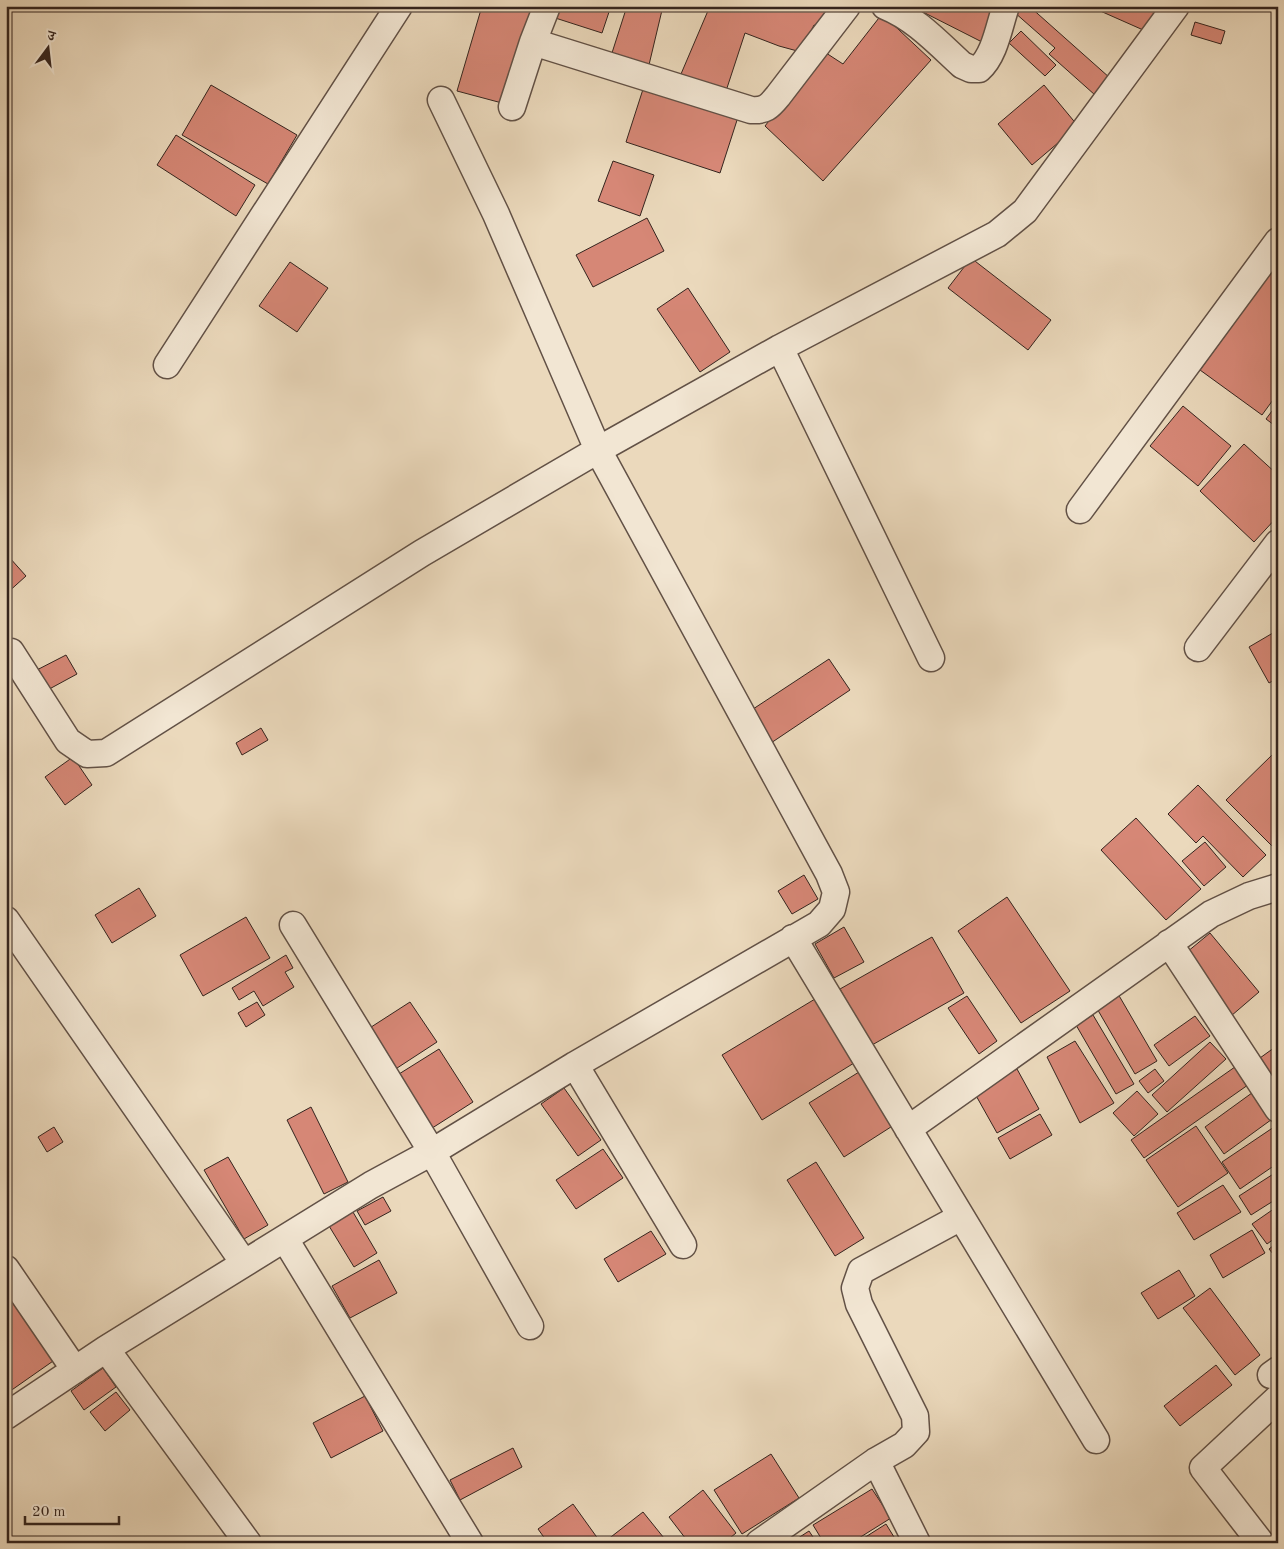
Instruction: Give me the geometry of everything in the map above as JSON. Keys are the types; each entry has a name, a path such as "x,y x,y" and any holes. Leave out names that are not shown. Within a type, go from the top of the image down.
{"street":[{"path":"167,365 399,6"},
{"path":"512,107 547,6"},
{"path":"533,42 750,110 761,110 769,106 778,96 847,6"},
{"path":"885,6 897,11 915,23 962,65 971,69 979,69 986,63 1006,6"},
{"path":"11,652 68,741 87,754 106,753 422,553 598,450 780,348 997,234 1025,211 1176,6"},
{"path":"6,1416 106,1349 371,1185 432,1152 575,1065 819,924 832,909 836,892 829,874 598,450 496,214 441,100"},
{"path":"1080,510 1278,241"},
{"path":"780,348 932,658"},
{"path":"1198,648 1278,543"},
{"path":"908,1129 1211,914 1249,896 1278,887"},
{"path":"6,920 244,1263"},
{"path":"293,925 432,1152 530,1326"},
{"path":"793,938 1096,1440"},
{"path":"1169,943 1278,1109"},
{"path":"575,1065 683,1245"},
{"path":"759,1543 876,1460 904,1445 916,1432 915,1416 859,1304 856,1288 862,1271 961,1217"},
{"path":"285,1239 470,1543"},
{"path":"6,1269 75,1370"},
{"path":"106,1349 248,1543"},
{"path":"1261,1543 1203,1468 1276,1381"},
{"path":"876,1460 917,1543"}],"building":[{"path":"482,6 534,6 502,103 457,91"},
{"path":"549,6 611,6 602,33 546,15"},
{"path":"627,6 663,6 648,69 611,56"},
{"path":"710,6 830,6 823,28 814,25 801,52 745,33 726,91 678,81"},
{"path":"915,6 995,6 984,43 915,8"},
{"path":"1020,6 1029,6 1110,78 1095,95 1049,54 1055,48 1014,12"},
{"path":"1089,6 1160,6 1150,33"},
{"path":"882,14 931,60 823,181 765,126 823,51 843,64"},
{"path":"1195,22 1225,31 1221,44 1191,35"},
{"path":"1021,31 1056,65 1045,76 1009,43"},
{"path":"645,83 739,114 720,173 626,142"},
{"path":"211,85 297,135 268,184 182,135"},
{"path":"1044,85 1078,126 1032,165 998,124"},
{"path":"176,135 255,185 236,216 157,165"},
{"path":"613,161 654,175 640,216 598,201"},
{"path":"647,218 664,251 593,287 576,255"},
{"path":"971,258 1051,320 1028,350 948,288"},
{"path":"290,262 328,288 297,332 259,306"},
{"path":"1278,263 1278,393 1262,415 1200,370"},
{"path":"688,288 730,352 700,372 657,309"},
{"path":"1278,403 1278,428 1266,419"},
{"path":"1183,406 1231,446 1198,486 1150,446"},
{"path":"1244,444 1278,475 1278,516 1254,542 1200,491"},
{"path":"9,557 26,576 6,594 6,559"},
{"path":"1278,630 1278,678 1269,683 1249,647"},
{"path":"66,655 77,674 42,693 31,673"},
{"path":"829,659 850,690 765,747 744,715"},
{"path":"261,728 268,740 242,755 236,743"},
{"path":"1272,755 1278,762 1278,852 1226,800"},
{"path":"73,757 92,785 65,805 45,777"},
{"path":"1198,785 1266,855 1243,877 1203,836 1196,843 1168,814"},
{"path":"1136,818 1201,889 1166,920 1101,850"},
{"path":"1205,842 1226,867 1204,886 1182,861"},
{"path":"804,875 818,899 792,914 778,891"},
{"path":"139,888 156,916 112,943 95,915"},
{"path":"1007,897 1070,991 1021,1023 958,931"},
{"path":"246,917 270,958 203,996 180,955"},
{"path":"844,927 864,962 834,978 815,944"},
{"path":"1210,933 1259,992 1231,1016 1181,957"},
{"path":"932,937 964,993 872,1045 840,989"},
{"path":"286,955 293,968 285,972 294,987 263,1006 254,991 239,1000 232,988"},
{"path":"1114,987 1157,1061 1135,1074 1092,1000"},
{"path":"967,996 997,1041 979,1054 948,1008"},
{"path":"815,999 854,1063 762,1120 722,1055"},
{"path":"257,1002 265,1015 246,1027 238,1013"},
{"path":"410,1002 437,1042 391,1072 365,1031"},
{"path":"1093,1015 1134,1084 1116,1094 1076,1025"},
{"path":"1195,1016 1210,1036 1169,1066 1154,1045"},
{"path":"1075,1041 1114,1103 1080,1123 1047,1057"},
{"path":"1210,1042 1226,1059 1167,1112 1152,1095"},
{"path":"1278,1045 1278,1083 1272,1087 1253,1063"},
{"path":"439,1049 473,1102 426,1132 391,1079"},
{"path":"1242,1062 1255,1080 1144,1158 1131,1140"},
{"path":"1017,1069 1039,1109 997,1133 974,1092"},
{"path":"1155,1069 1164,1081 1148,1093 1139,1081"},
{"path":"859,1072 894,1125 844,1157 809,1103"},
{"path":"564,1088 601,1140 578,1156 541,1104"},
{"path":"1256,1090 1275,1117 1224,1154 1205,1127"},
{"path":"1137,1091 1158,1114 1134,1136 1113,1113"},
{"path":"311,1107 348,1182 324,1194 287,1120"},
{"path":"1040,1114 1052,1135 1010,1159 998,1138"},
{"path":"1196,1126 1228,1173 1178,1207 1146,1160"},
{"path":"54,1127 63,1142 47,1152 38,1137"},
{"path":"1274,1127 1278,1133 1278,1163 1240,1189 1222,1162"},
{"path":"603,1149 623,1178 576,1209 556,1180"},
{"path":"228,1157 268,1225 244,1239 204,1170"},
{"path":"816,1162 864,1238 835,1256 787,1180"},
{"path":"1278,1171 1278,1198 1251,1215 1239,1196"},
{"path":"1223,1185 1241,1212 1194,1240 1177,1213"},
{"path":"383,1197 391,1211 365,1225 357,1211"},
{"path":"1278,1206 1278,1236 1267,1244 1252,1224"},
{"path":"350,1207 377,1253 354,1267 326,1221"},
{"path":"1252,1230 1265,1253 1223,1278 1210,1255"},
{"path":"651,1231 666,1254 618,1282 604,1259"},
{"path":"1278,1242 1278,1260 1269,1249"},
{"path":"379,1260 397,1293 350,1318 332,1286"},
{"path":"1179,1270 1195,1296 1158,1319 1141,1293"},
{"path":"1210,1288 1260,1355 1235,1375 1183,1308"},
{"path":"6,1290 56,1359 6,1394"},
{"path":"1216,1365 1232,1385 1180,1426 1164,1406"},
{"path":"103,1368 116,1387 84,1410 71,1391"},
{"path":"116,1392 130,1410 105,1431 90,1412"},
{"path":"365,1396 383,1431 331,1458 313,1423"},
{"path":"513,1448 522,1467 460,1500 450,1480"},
{"path":"771,1454 799,1498 742,1534 714,1490"},
{"path":"872,1489 891,1518 851,1543 824,1543 813,1525"},
{"path":"703,1490 736,1533 724,1543 689,1543 669,1517"},
{"path":"573,1504 601,1543 548,1543 538,1529"},
{"path":"643,1512 668,1543 610,1543 607,1540"},
{"path":"886,1524 894,1537 885,1543 856,1543"},
{"path":"809,1531 817,1543 792,1542"}]}
